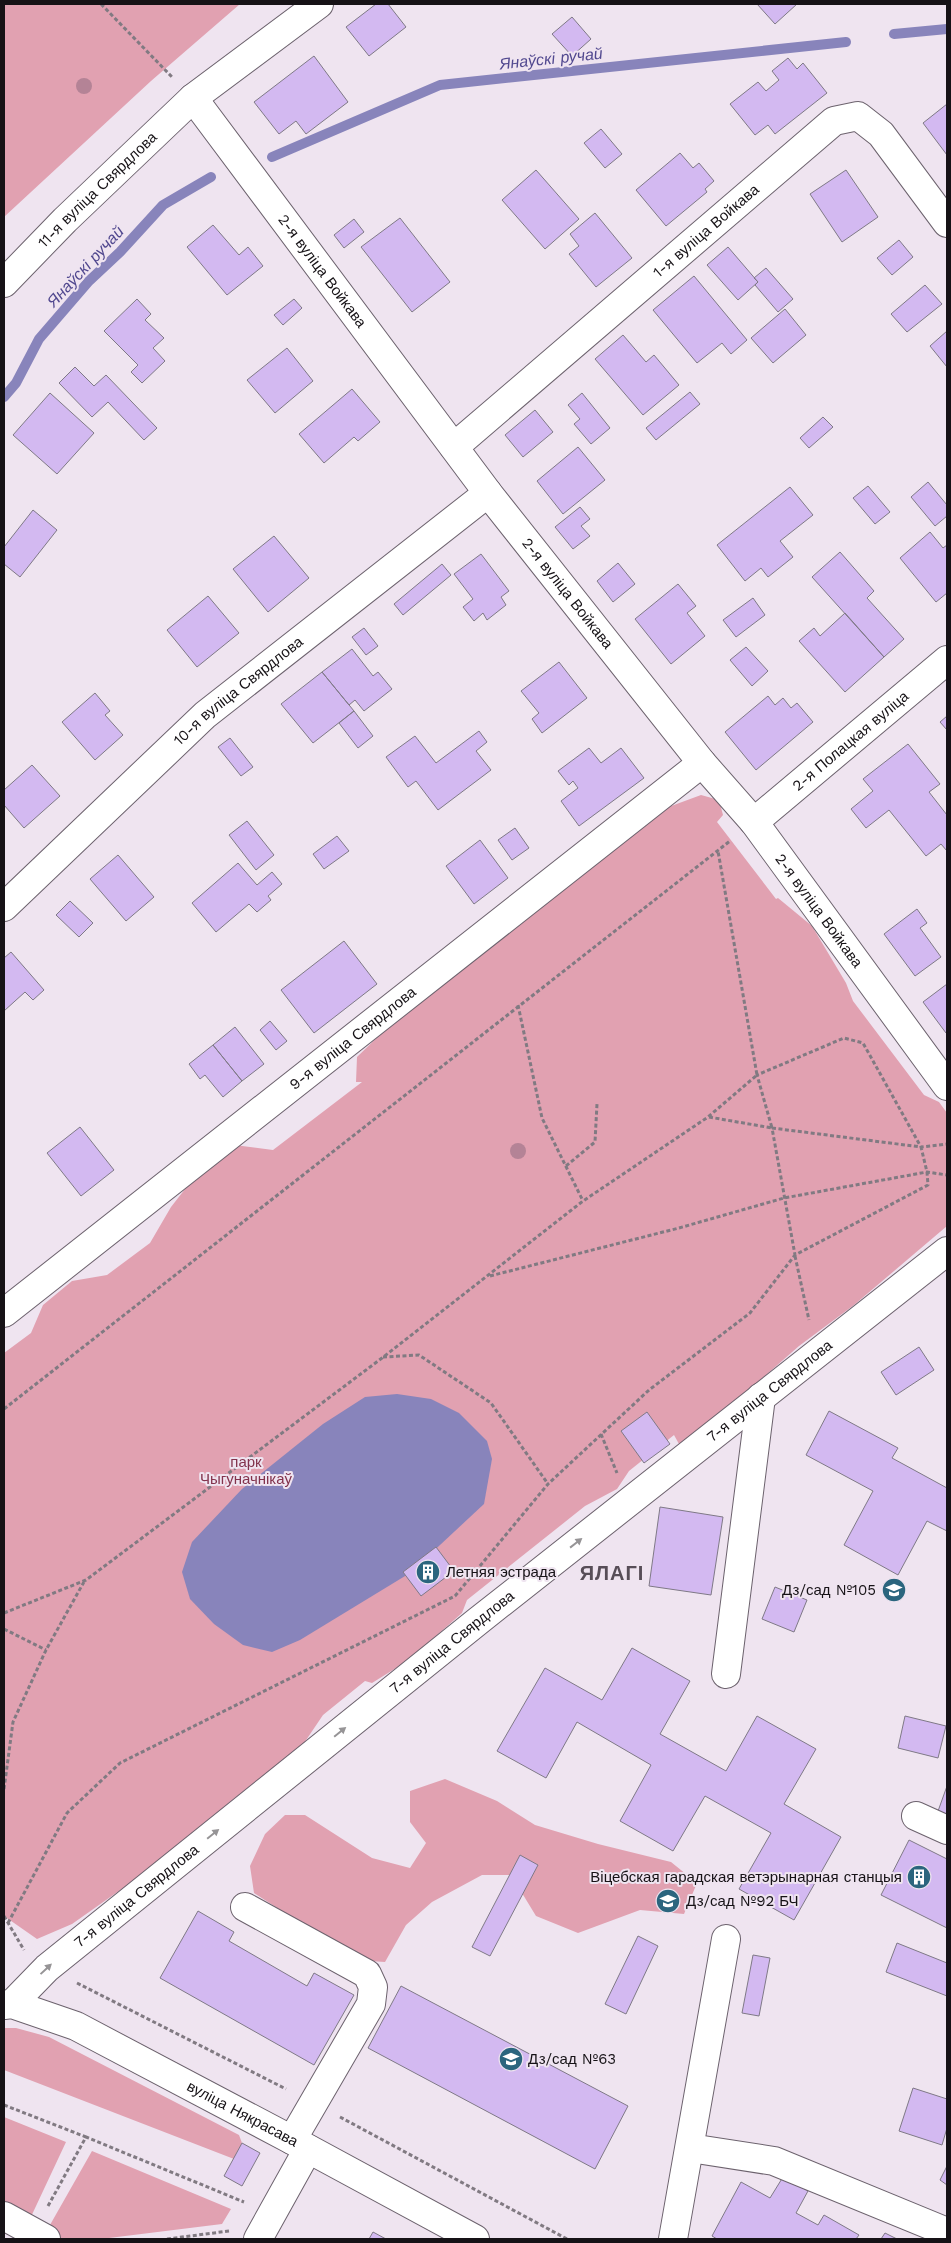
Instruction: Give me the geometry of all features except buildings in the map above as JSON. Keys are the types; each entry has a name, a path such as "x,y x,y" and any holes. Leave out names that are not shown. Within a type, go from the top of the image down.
{"street":[{"name":"11-я вуліца Свярдлова","path":"4,283 64,220 193,98 319,4"},
{"name":"2-я вуліца Войкава","path":"193,98 488,493 702,763 754,822 947,1086"},
{"name":"1-я вуліца Войкава","path":"454,447 834,121 858,116 881,134 947,223"},
{"name":"10-я вуліца Свярдлова","path":"4,907 205,714 488,493"},
{"name":"2-я Полацкая вуліца","path":"754,822 947,660"},
{"name":"9-я вуліца Свярдлова","path":"4,1313 702,763"},
{"name":"7-я вуліца Свярдлова","path":"8,2004 47,1968 629,1502 947,1251"},
{"path":"726,1674 761,1397"},
{"path":"916,1816 947,1830"},
{"path":"245,1907 367,1974 373,1987 371,2004 300,2144 258,2239"},
{"path":"673,2239 726,1939"},
{"name":"вуліца Някрасава","path":"8,2004 76,2026 300,2144 467,2238"},
{"path":"690,2148 774,2161 947,2232"},
{"path":"4,2216 40,2236"}],"path":[{"path":"101,4 193,98"},
{"path":"4,1410 518,1005 754,822"},
{"path":"718,851 757,1075 772,1128 795,1255 817,1355"},
{"path":"518,1005 542,1118 583,1201"},
{"path":"4,1613 86,1580 382,1358 583,1201 708,1117 757,1075 844,1038 863,1043 921,1146 928,1185 795,1255 750,1314 649,1390 548,1484 455,1596 120,1763 67,1813 8,1923"},
{"path":"566,1166 595,1142 597,1104"},
{"path":"708,1117 772,1128 921,1146 947,1144"},
{"path":"487,1276 679,1228 784,1198 927,1172 947,1175"},
{"path":"382,1358 419,1355 491,1403 548,1484"},
{"path":"601,1434 629,1502"},
{"path":"4,1789 14,1722 46,1650 86,1580"},
{"path":"4,1629 46,1650"},
{"path":"4,1916 24,1951 47,1968"},
{"path":"4,2105 247,2204 243,2210"},
{"path":"40,2236 86,2137"},
{"path":"168,2239 232,2231"}],"green space":[{"path":"4,4 240,4 151,81 4,217"},
{"name":"парк Чыгуначнікаў","path":"701,795 719,800 723,815 717,822 776,899 778,898 812,926 846,983 853,1001 924,1095 939,1102 947,1113 947,1226 854,1305 799,1346 706,1428 679,1444 674,1435 629,1471 617,1489 585,1506 467,1600 462,1613 409,1660 372,1683 365,1681 323,1715 296,1755 236,1797 143,1874 72,1924 37,1939 4,1916 4,1353 31,1333 43,1305 72,1281 107,1275 150,1243 171,1207 200,1170 234,1145 273,1150 362,1082 356,1082 357,1057 428,988 655,812"},
{"path":"445,1779 497,1801 535,1825 598,1844 671,1862 697,1883 684,1914 640,1910 578,1933 536,1916 511,1875 482,1875 432,1902 406,1925 385,1962 354,1960 254,1893 250,1866 265,1834 285,1815 305,1815 372,1858 410,1868 426,1843 410,1822 410,1791"},
{"path":"4,2028 16,2028 49,2037 239,2135 242,2143 234,2159 4,2070"},
{"path":"4,2117 66,2142 29,2221 4,2207"},
{"path":"92,2151 231,2209 222,2224 101,2239 62,2239 46,2232"}],"shaded area":[{"path":"397,1394 431,1399 459,1413 487,1441 492,1459 484,1504 410,1573 300,1640 272,1652 243,1645 214,1624 190,1599 182,1572 192,1542 242,1489 323,1424 365,1397"}],"waterway":[{"name":"Янаўскі ручай","path":"894,34 947,29"},
{"name":"Янаўскі ручай","path":"272,157 440,85 846,42"},
{"name":"Янаўскі ручай","path":"4,397 16,383 39,339 89,281 120,252 163,205 211,177"}],"place":[{"name":"Летняя эстрада","path":"428,1572"},
{"name":"Дз/сад №105","path":"894,1590"},
{"name":"Віцебская гарадская ветэрынарная станцыя","path":"919,1877"},
{"name":"Дз/сад №92 БЧ","path":"668,1901"},
{"name":"Дз/сад №63","path":"511,2059"}],"district":[{"name":"ЯЛАГІ","path":"612,1573"}]}
